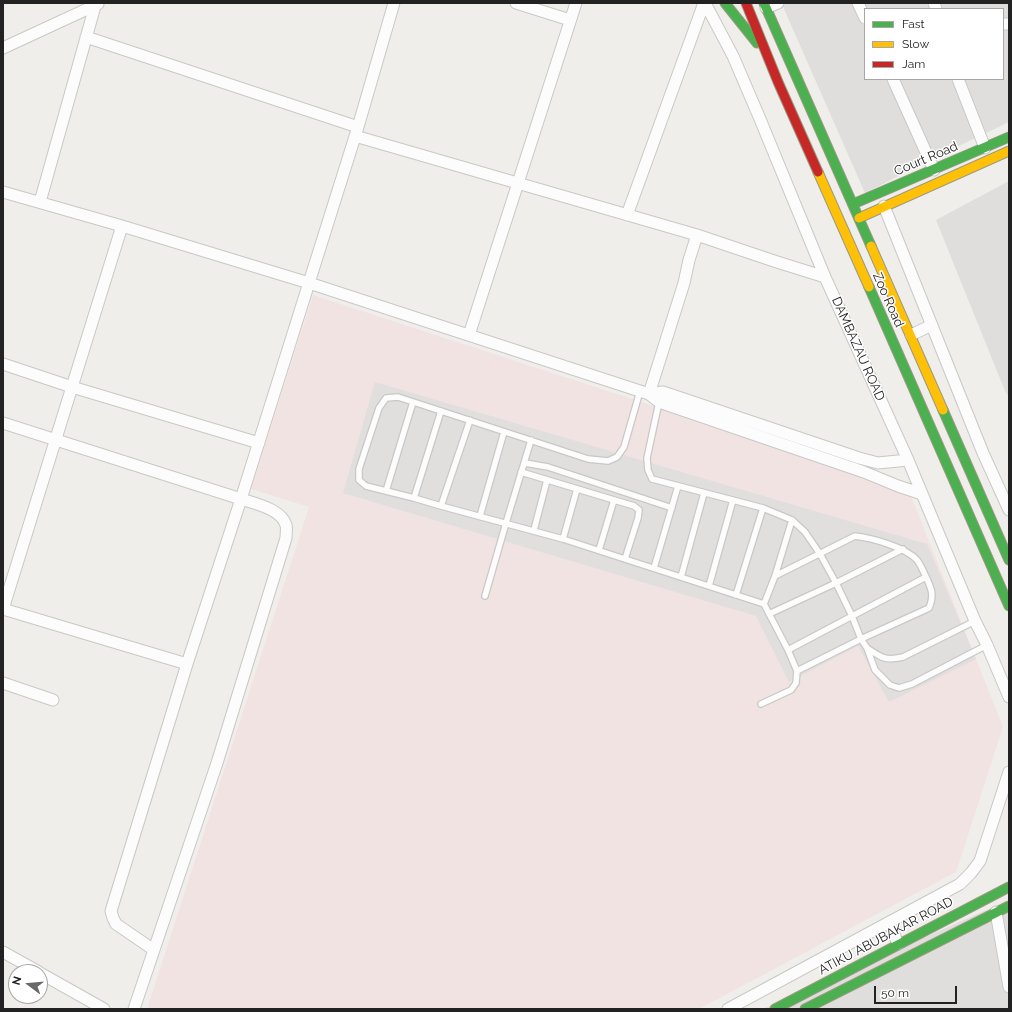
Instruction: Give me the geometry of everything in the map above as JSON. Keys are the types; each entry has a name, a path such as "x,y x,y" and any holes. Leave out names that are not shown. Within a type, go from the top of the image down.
{"main road":[{"path":"725,3 767,55"},
{"name":"Zoo Road","path":"746,3 785,97 1009,606"},
{"name":"Zoo Road","path":"765,5 1009,560"},
{"name":"Court Road","path":"853,204 1009,137"},
{"name":"Court Road","path":"859,218 1009,151"},
{"name":"ATIKU ABUBAKAR ROAD","path":"775,1009 1009,886"},
{"path":"805,1009 1009,906"}],"street":[{"path":"154,950 116,924 111,911 187,664 242,499 357,132 394,3"},
{"path":"516,3 570,20"},
{"path":"469,335 576,3"},
{"path":"627,215 704,3"},
{"name":"DAMBAZAU ROAD","path":"704,3 733,56 825,277 908,460 975,622 1009,697"},
{"path":"765,5 778,3"},
{"path":"858,3 864,16"},
{"path":"40,202 86,37 98,4"},
{"path":"3,48 98,4"},
{"path":"86,37 357,132 518,183 697,235 825,277"},
{"path":"893,80 934,170"},
{"path":"958,80 985,148"},
{"path":"3,192 122,226 309,283 645,392 659,402 864,472 922,494"},
{"path":"884,206 983,453 1008,507"},
{"path":"122,226 3,609 187,664"},
{"path":"645,392 684,283 697,235"},
{"path":"910,336 932,325"},
{"path":"3,364 72,387 259,443"},
{"path":"645,392 663,392 859,458 878,462 908,460"},
{"path":"3,423 242,499 275,512 282,518 286,526 286,538 217,763 134,1009"},
{"path":"966,461 983,453"},
{"path":"3,683 54,700"},
{"path":"728,1009 960,884 980,861 1009,772"},
{"path":"996,912 1009,987"},
{"path":"890,922 898,944"},
{"path":"3,952 25,964"},
{"path":"48,977 104,1009"}],"lane":[{"path":"645,392 624,447 617,457 608,461 588,459 398,397 386,398 379,408 358,468 359,480 366,486 534,530 764,604 788,650 797,671 796,683 791,690 761,704"},
{"path":"386,491 413,402"},
{"path":"659,402 647,458 648,470 652,479 763,508 792,520 805,532 820,554 852,616 861,639 867,648 875,670 890,685 899,688 912,684 987,646"},
{"path":"414,498 441,411"},
{"path":"441,506 470,420"},
{"path":"480,516 504,432"},
{"path":"485,596 531,440"},
{"path":"525,463 548,467 672,508"},
{"path":"521,472 634,506 640,510 625,559"},
{"path":"534,530 547,480"},
{"path":"654,568 678,486"},
{"path":"562,539 577,489"},
{"path":"681,577 704,492"},
{"path":"599,550 614,500"},
{"path":"710,586 734,500"},
{"path":"736,595 763,508"},
{"path":"764,604 775,576 792,520"},
{"path":"775,576 855,536 866,537 903,549 917,560 932,590 929,608 861,639 797,671"},
{"path":"769,614 836,583 903,549"},
{"path":"788,650 926,577"},
{"path":"867,648 882,658 893,659 903,657 975,622"}],"shaded area":[{"path":"782,3 1009,3 1009,122 865,193"},
{"path":"1009,181 1009,397 1005,391 936,220"},
{"path":"313,295 887,482 911,496 1003,727 956,872 699,1009 150,1009 148,1006 309,507 251,489"},
{"path":"375,382 927,544 976,659 889,702 858,646 789,682 756,616 343,493"},
{"path":"1009,900 1009,1009 763,1009 887,954"}],"traffic: fast":[{"path":"725,3 757,43"},
{"path":"764,3 871,246"},
{"path":"853,204 1009,137"},
{"path":"869,287 1009,606"},
{"path":"943,410 1009,560"},
{"path":"775,1009 1009,887"},
{"path":"805,1009 1009,906"}],"traffic: slow":[{"path":"859,218 1009,151"},
{"path":"818,172 869,287"},
{"path":"871,246 943,410"}],"traffic: jam":[{"path":"746,3 778,82 818,172"}]}
